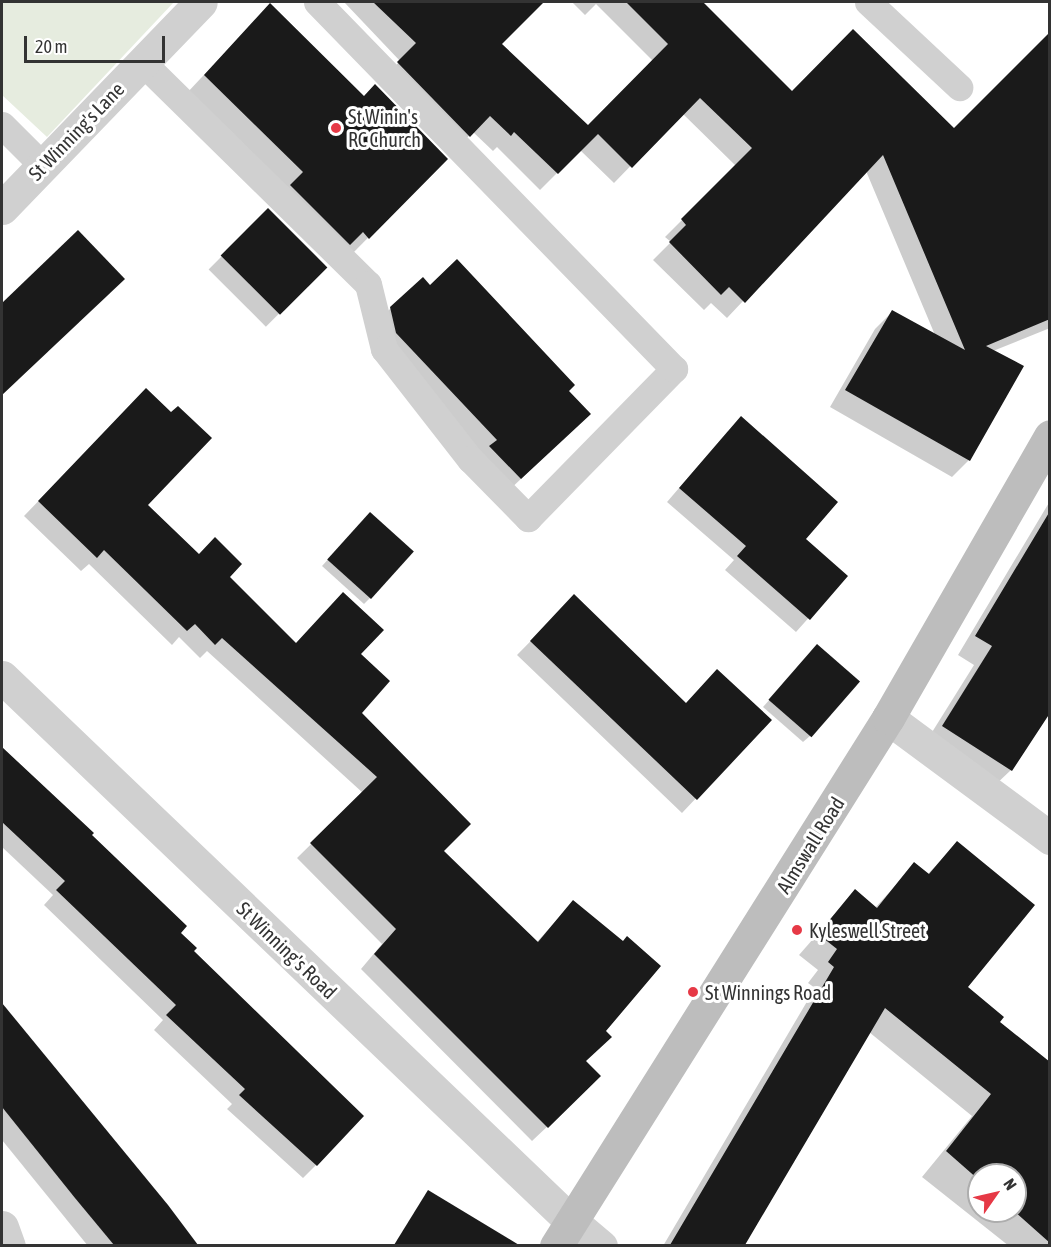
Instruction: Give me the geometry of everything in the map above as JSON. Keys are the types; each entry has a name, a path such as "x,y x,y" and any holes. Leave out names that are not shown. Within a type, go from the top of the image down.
{"main road":[{"name":"Almswall Road","path":"564,1234 888,718 1050,436"}],"street":[{"name":"St Winning's Lane","path":"2,208 201,2"},
{"name":"St Winning's Road","path":"2,676 564,1234"},
{"path":"888,718 1050,838"},
{"path":"2,1227 9,1245"},
{"path":"564,1234 601,1245"}],"lane":[{"path":"143,63 368,284 384,349 470,459 528,518 674,369 317,2"},
{"path":"868,2 959,87"},
{"path":"2,125 42,165"}],"shaded area":[{"path":"2,2 174,2 47,137 2,95"}],"building":[{"path":"373,2 544,2 502,44 588,125 668,44 626,2 703,2 792,91 853,29 954,128 1050,32 1050,319 986,346 1024,366 970,461 845,390 892,310 965,350 883,155 745,303 729,287 721,295 669,242 686,225 681,219 752,148 700,98 632,168 598,134 558,174 514,132 511,136 490,116 470,137 397,62 416,43"},
{"name":"St Winin's RC Church","path":"270,3 364,96 375,84 448,159 369,239 363,232 350,245 290,185 303,172 204,75"},
{"path":"268,208 327,267 280,315 221,255"},
{"path":"78,230 125,279 2,395 2,303"},
{"path":"457,259 575,385 569,391 591,414 521,479 489,446 497,440 396,333 390,307 423,277 430,285"},
{"path":"146,388 171,412 178,406 212,438 148,505 199,554 215,537 242,564 230,577 296,643 343,592 384,630 361,654 390,681 362,713 471,824 444,851 538,942 573,900 623,941 627,936 661,966 606,1031 612,1037 586,1061 601,1076 548,1128 374,954 396,929 310,843 377,777 222,638 215,645 195,624 187,631 104,550 97,558 38,501"},
{"path":"741,416 838,502 806,539 848,576 810,620 737,556 746,546 679,488"},
{"path":"1050,511 1050,713 1012,771 942,726 992,646 975,636"},
{"path":"370,512 414,551 371,599 327,560"},
{"path":"574,594 686,703 717,669 772,720 697,800 530,641"},
{"path":"817,644 860,681 811,737 768,700"},
{"path":"2,747 94,833 92,835 187,926 181,933 197,948 194,951 364,1116 317,1166 239,1095 245,1089 166,1015 176,1005 56,890 65,881 2,822"},
{"path":"957,841 1035,905 968,987 1004,1017 1000,1022 1050,1062 1050,1243 1027,1223 1027,1163 967,1163 967,1169 946,1151 991,1094 885,1008 745,1245 670,1245 834,967 828,962 837,949 818,934 855,889 877,908 914,862 929,874"},
{"path":"2,1003 168,1205 198,1245 114,1245 75,1198 2,1107"},
{"path":"428,1190 519,1245 394,1245"}],"place":[{"name":"St Winin's RC Church","path":"336,128"},
{"name":"Kyleswell Street","path":"797,930"},
{"name":"St Winnings Road","path":"693,992"}]}
